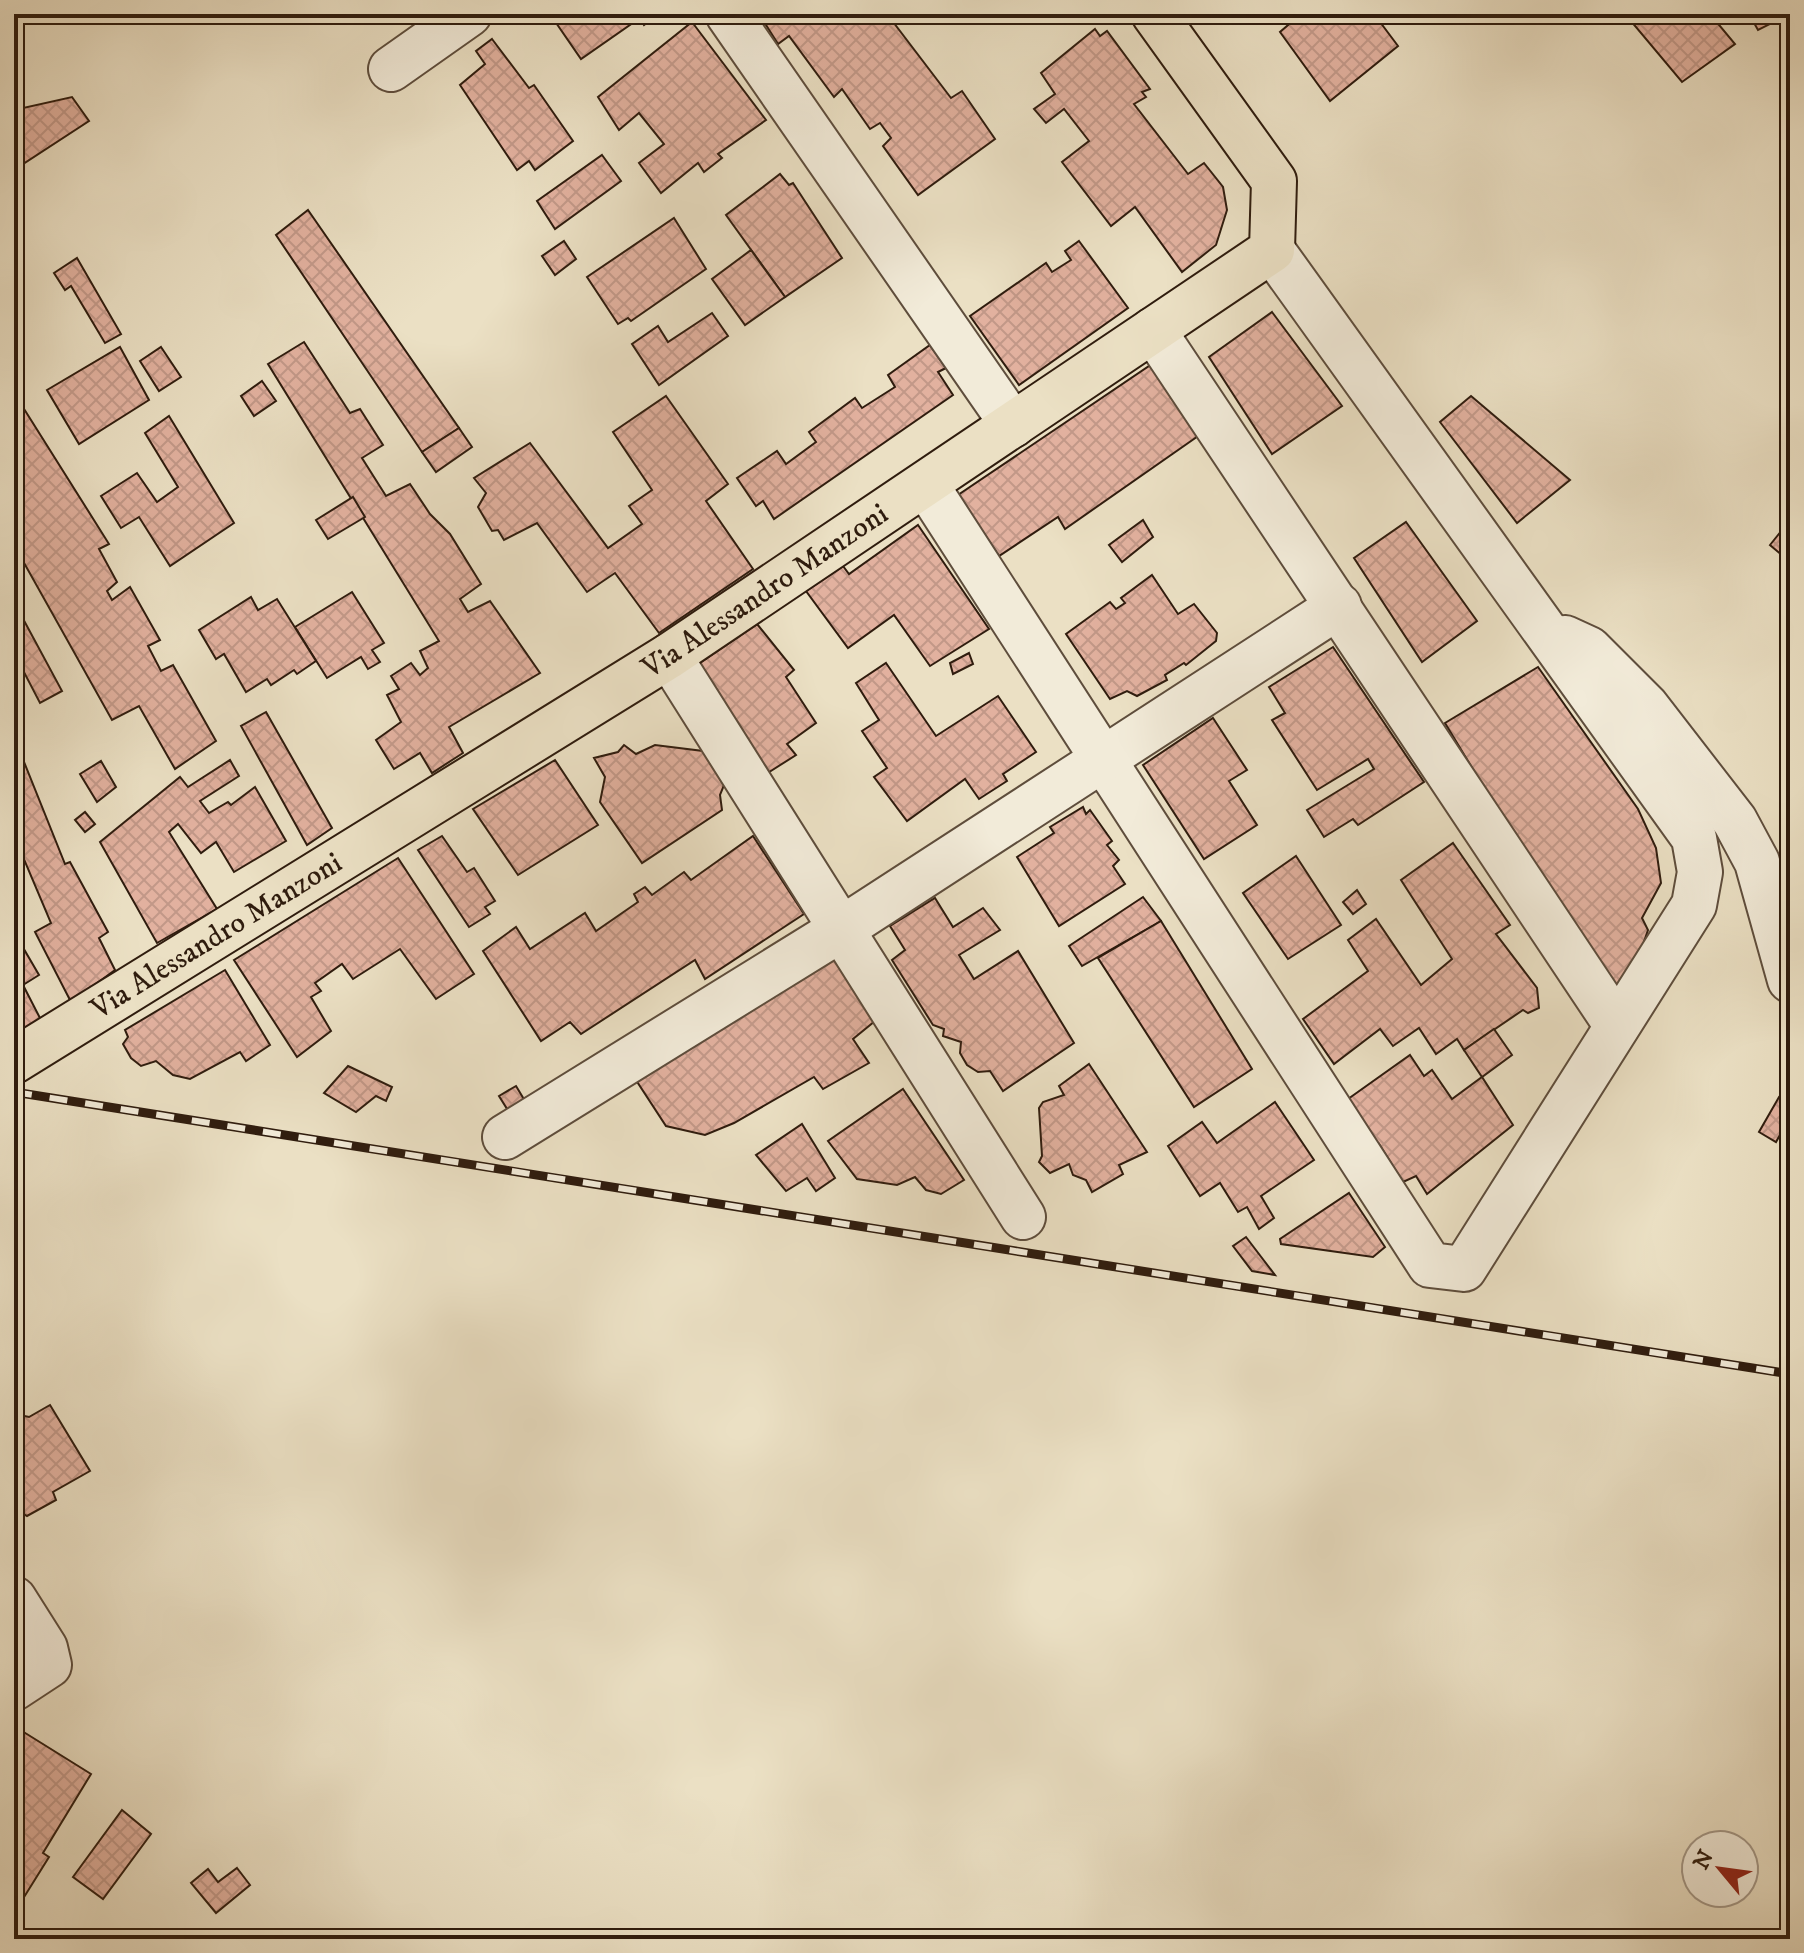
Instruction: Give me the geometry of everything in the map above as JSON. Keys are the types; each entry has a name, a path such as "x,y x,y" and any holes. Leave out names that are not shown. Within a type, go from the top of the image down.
{"main road":[{"path":"1154,14 1274,181 1272,250"},
{"name":"Via Alessandro Manzoni","path":"14,1061 669,656 1272,250"}],"street":[{"path":"391,69 469,14"},
{"path":"728,14 1013,425"},
{"path":"926,485 1105,757 1430,1265 1464,1269 1694,905 1700,872 1694,838 1272,250"},
{"path":"1153,330 1617,1026"},
{"path":"505,1137 843,928 1339,606"},
{"path":"1544,629 1589,649 1616,674 1646,706 1735,821 1757,862 1790,980"},
{"path":"669,656 1023,1217"},
{"path":"14,1599 45,1648 49,1665 14,1688"}],"building":[{"path":"550,14 659,14 644,25 640,18 581,59"},
{"path":"759,14 887,14 951,98 962,91 995,139 918,195 883,146 891,138 880,123 870,129 842,89 834,97 789,36 778,44"},
{"path":"1301,14 1374,14 1398,46 1330,101 1280,32"},
{"path":"1625,14 1710,14 1735,44 1682,82"},
{"path":"1749,14 1790,14 1758,30"},
{"path":"692,22 766,120 718,154 722,158 704,172 698,163 661,193 639,163 664,144 639,113 619,130 598,97"},
{"path":"1095,29 1100,36 1107,31 1150,89 1142,92 1146,97 1134,104 1188,174 1204,163 1223,187 1227,210 1216,245 1182,272 1135,207 1111,226 1062,162 1089,141 1064,109 1046,123 1034,109 1055,94 1041,73"},
{"path":"492,39 529,88 534,85 573,141 535,170 529,161 517,170 460,85 485,64 476,51"},
{"path":"72,97 89,121 23,164 14,149 14,110"},
{"path":"602,155 621,181 555,229 537,201"},
{"path":"780,174 789,185 793,183 842,258 785,297 726,215"},
{"path":"308,210 459,428 422,452 276,235"},
{"path":"674,218 706,269 631,321 628,318 618,324 587,277"},
{"path":"564,241 576,259 555,275 542,256"},
{"path":"1079,241 1128,308 1019,385 970,316 1046,263 1052,272 1071,260 1065,251"},
{"path":"751,250 785,297 745,325 712,279"},
{"path":"77,258 121,334 105,343 71,286 65,290 54,273"},
{"path":"1272,312 1342,406 1272,454 1209,357"},
{"path":"712,313 728,336 659,385 632,344 658,326 668,342"},
{"path":"304,342 350,413 360,409 383,445 362,458 386,496 410,484 430,514 450,534 481,584 460,599 468,612 490,601 540,673 449,727 463,753 432,773 420,753 394,769 376,740 401,722 387,695 399,689 391,676 411,663 420,675 428,668 420,651 439,641 268,364"},
{"path":"930,345 946,368 938,372 953,395 774,519 763,501 756,506 737,478 777,451 786,464 816,442 809,432 855,398 862,408 895,387 888,375"},
{"path":"120,347 149,400 79,444 47,390"},
{"path":"161,347 181,377 159,391 140,361"},
{"path":"1155,362 1201,434 1065,529 1058,517 999,556 958,495"},
{"path":"262,381 276,401 254,416 241,396"},
{"path":"14,393 109,544 99,549 117,582 107,591 112,600 130,587 160,640 148,646 161,671 173,665 216,741 175,769 139,706 112,720 14,545"},
{"path":"666,396 728,484 706,501 753,569 659,633 615,573 587,592 537,523 504,540 498,530 492,531 478,507 486,493 474,478 530,443 608,548 642,524 629,506 652,490 613,432"},
{"path":"1471,396 1570,480 1517,523 1440,422"},
{"path":"169,416 234,523 170,566 139,517 121,528 101,496 137,473 157,502 178,487 145,433"},
{"path":"459,428 472,447 436,472 422,452"},
{"path":"353,497 365,517 328,539 316,520"},
{"path":"1143,520 1153,537 1122,562 1109,545"},
{"path":"1790,520 1790,562 1770,545"},
{"path":"1406,522 1477,621 1422,662 1354,558"},
{"path":"918,525 989,629 930,666 894,615 848,648 806,591 843,566 849,574"},
{"path":"1152,575 1178,614 1194,604 1217,633 1216,641 1186,665 1184,663 1165,675 1167,680 1137,696 1127,691 1110,699 1066,634 1110,602 1116,609 1125,603 1121,598"},
{"path":"352,592 384,643 372,650 380,662 368,669 361,657 327,678 295,627"},
{"path":"251,597 258,610 277,599 316,661 297,674 294,670 271,685 267,679 246,692 224,654 216,659 199,630"},
{"path":"14,602 62,691 40,703 14,653"},
{"path":"757,624 794,670 786,677 816,723 787,744 796,755 763,776 691,669"},
{"path":"1333,647 1424,782 1358,825 1353,819 1324,837 1307,810 1374,769 1368,759 1317,790 1272,720 1285,713 1269,687"},
{"path":"969,653 973,664 953,674 950,663"},
{"path":"886,663 936,736 998,696 1036,752 1003,774 1007,781 979,799 965,779 907,821 874,777 887,768 862,731 879,720 856,683"},
{"path":"1538,667 1638,809 1656,848 1661,883 1642,918 1648,930 1638,959 1610,997 1445,723"},
{"path":"266,712 332,828 307,845 241,726"},
{"path":"1213,718 1247,770 1229,781 1257,825 1204,859 1143,765"},
{"path":"14,737 65,864 70,862 108,932 99,938 115,970 71,1002 35,932 51,923 18,845 14,847"},
{"path":"624,745 636,754 655,745 703,751 724,785 720,795 722,810 642,863 600,802 605,777 594,758 618,752"},
{"path":"230,760 239,776 200,801 209,813 228,802 231,805 255,787 286,841 234,872 216,842 201,853 178,824 169,832 217,909 157,943 100,842 180,777 188,787"},
{"path":"555,760 598,825 518,875 473,809"},
{"path":"101,761 116,787 97,802 80,774"},
{"path":"1083,807 1086,814 1090,810 1112,841 1107,845 1119,860 1113,866 1125,884 1059,926 1017,857 1054,833 1050,827"},
{"path":"85,812 95,824 85,832 75,820"},
{"path":"442,836 467,872 474,868 495,901 485,907 490,914 469,927 418,850"},
{"path":"753,836 804,914 705,979 695,960 581,1034 570,1022 541,1041 483,951 516,927 530,949 585,913 596,931 638,902 634,894 645,887 652,895 684,872 691,880"},
{"path":"1453,843 1510,925 1496,934 1537,988 1539,1008 1528,1013 1523,1010 1464,1050 1457,1039 1436,1054 1419,1028 1393,1046 1380,1029 1334,1064 1303,1019 1368,971 1348,940 1376,919 1421,985 1452,959 1401,880"},
{"path":"1296,856 1341,925 1288,959 1243,893"},
{"path":"398,858 474,974 436,999 400,949 353,979 342,964 315,983 321,991 311,997 331,1031 297,1057 234,960"},
{"path":"1357,890 1366,904 1353,914 1343,902"},
{"path":"1143,897 1161,921 1082,966 1069,946"},
{"path":"935,898 953,927 983,908 1000,930 959,955 974,979 1018,951 1074,1043 1003,1091 990,1071 978,1072 967,1065 960,1053 961,1042 943,1036 944,1029 933,1025 892,960 905,950 890,926"},
{"path":"1161,921 1252,1069 1194,1107 1098,958"},
{"path":"14,932 39,975 23,985 41,1020 14,1036"},
{"path":"832,953 875,1021 853,1039 869,1063 823,1089 814,1077 734,1123 705,1135 666,1126 634,1077"},
{"path":"225,970 270,1045 246,1061 240,1052 190,1079 173,1075 156,1061 141,1066 131,1058 123,1044 128,1037 125,1030"},
{"path":"1494,1029 1512,1055 1482,1077 1464,1050"},
{"path":"1410,1055 1424,1076 1432,1070 1452,1099 1482,1077 1513,1125 1427,1194 1416,1176 1403,1182 1379,1144 1373,1149 1348,1099"},
{"path":"1089,1064 1147,1152 1119,1165 1123,1174 1092,1192 1086,1180 1073,1175 1069,1164 1050,1173 1039,1162 1042,1156 1039,1108 1043,1102 1064,1095 1059,1086"},
{"path":"348,1066 392,1087 386,1101 376,1096 356,1112 324,1093"},
{"path":"516,1086 525,1101 509,1112 499,1096"},
{"path":"903,1089 964,1180 941,1194 926,1190 915,1177 897,1185 857,1179 828,1141"},
{"path":"1779,1097 1790,1103 1790,1117 1776,1142 1759,1132"},
{"path":"1275,1102 1314,1160 1261,1196 1274,1218 1259,1229 1247,1207 1238,1212 1220,1183 1200,1196 1168,1146 1202,1122 1217,1143"},
{"path":"802,1124 835,1178 816,1191 807,1178 786,1191 756,1155"},
{"path":"1349,1193 1385,1247 1373,1257 1281,1244 1280,1239"},
{"path":"1246,1237 1275,1275 1252,1271 1233,1246"},
{"path":"50,1405 90,1471 53,1492 56,1500 27,1516 14,1508 14,1417 15,1414 29,1417"},
{"path":"14,1726 91,1774 43,1853 49,1857 21,1902 14,1898"},
{"path":"122,1810 151,1834 103,1899 73,1877"},
{"path":"237,1868 250,1885 216,1913 191,1883 208,1869 218,1882"}],"railway":[{"path":"14,1092 1790,1374"}]}
